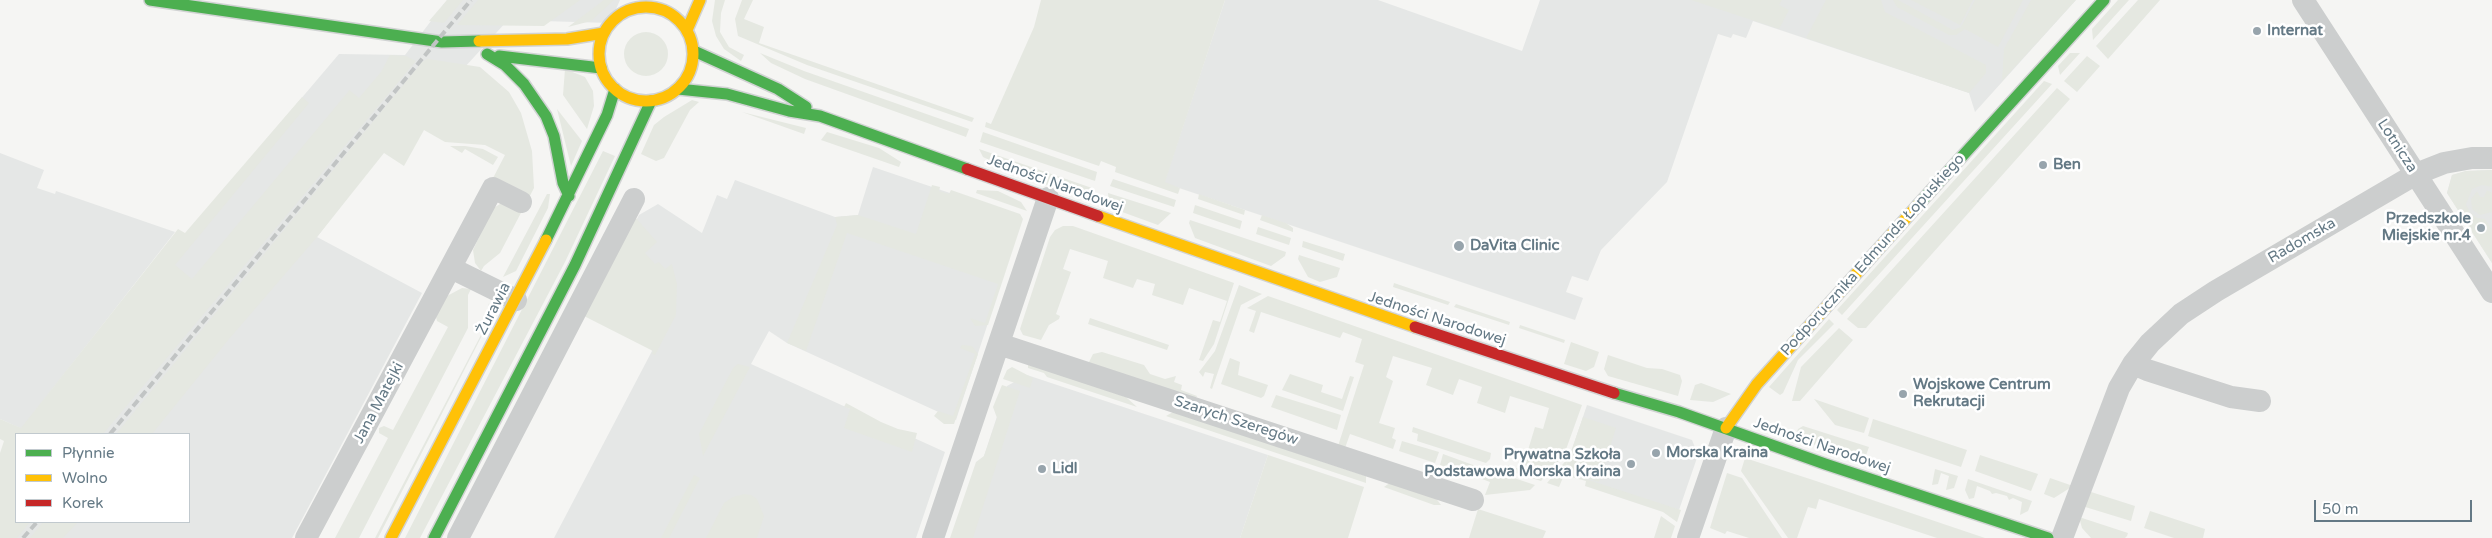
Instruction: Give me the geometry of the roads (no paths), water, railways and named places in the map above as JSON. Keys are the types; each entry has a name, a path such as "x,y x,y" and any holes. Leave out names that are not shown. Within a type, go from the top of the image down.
{"street":[{"path":"150,0 442,42 487,54 601,68"},
{"path":"687,30 700,0"},
{"name":"Podporucznika Edmunda Łopuskiego","path":"1688,538 1726,428 1758,384 1790,346 2104,0"},
{"name":"Lotnicza","path":"2303,0 2492,292"},
{"path":"654,4 672,14 687,30 694,51 690,72 678,89 668,96 651,101 634,100 615,89 601,68 599,48 604,33 614,20 634,8 654,4"},
{"path":"442,42 567,39 604,33"},
{"name":"Jedności Narodowej","path":"694,51 778,90 820,116 1336,301 1726,428 1825,464 2048,538"},
{"path":"487,54 505,65 524,84 546,116 554,136 563,183 569,196"},
{"name":"Żurawia","path":"391,538 569,196 607,115 615,89"},
{"name":"Jedności Narodowej","path":"678,89 727,94 790,112 820,116"},
{"path":"434,538 580,257 651,101"},
{"name":"Radomska","path":"2062,538 2119,388 2133,364 2150,343 2182,314 2216,291 2416,174 2444,163 2472,158 2492,158"},
{"name":"Jana Matejki","path":"306,538 493,188 521,202"},
{"path":"933,538 1048,198"},
{"path":"458,538 634,199"},
{"path":"451,268 516,300"},
{"name":"Szarych Szeregów","path":"999,344 1473,500"},
{"path":"2133,364 2231,397 2260,401"}],"railway":[{"path":"111,433 471,0"},
{"path":"23,538 36,523"}],"place":[{"name":"Internat","path":"2257,31"},
{"name":"Ben","path":"2043,165"},
{"name":"Przedszkole Miejskie nr.4","path":"2481,228"},
{"name":"DaVita Clinic","path":"1459,246"},
{"name":"Wojskowe Centrum Rekrutacji","path":"1903,394"},
{"name":"Morska Kraina","path":"1656,453"},
{"name":"Prywatna Szkoła Podstawowa Morska Kraina","path":"1631,464"},
{"name":"Lidl","path":"1042,469"}]}
